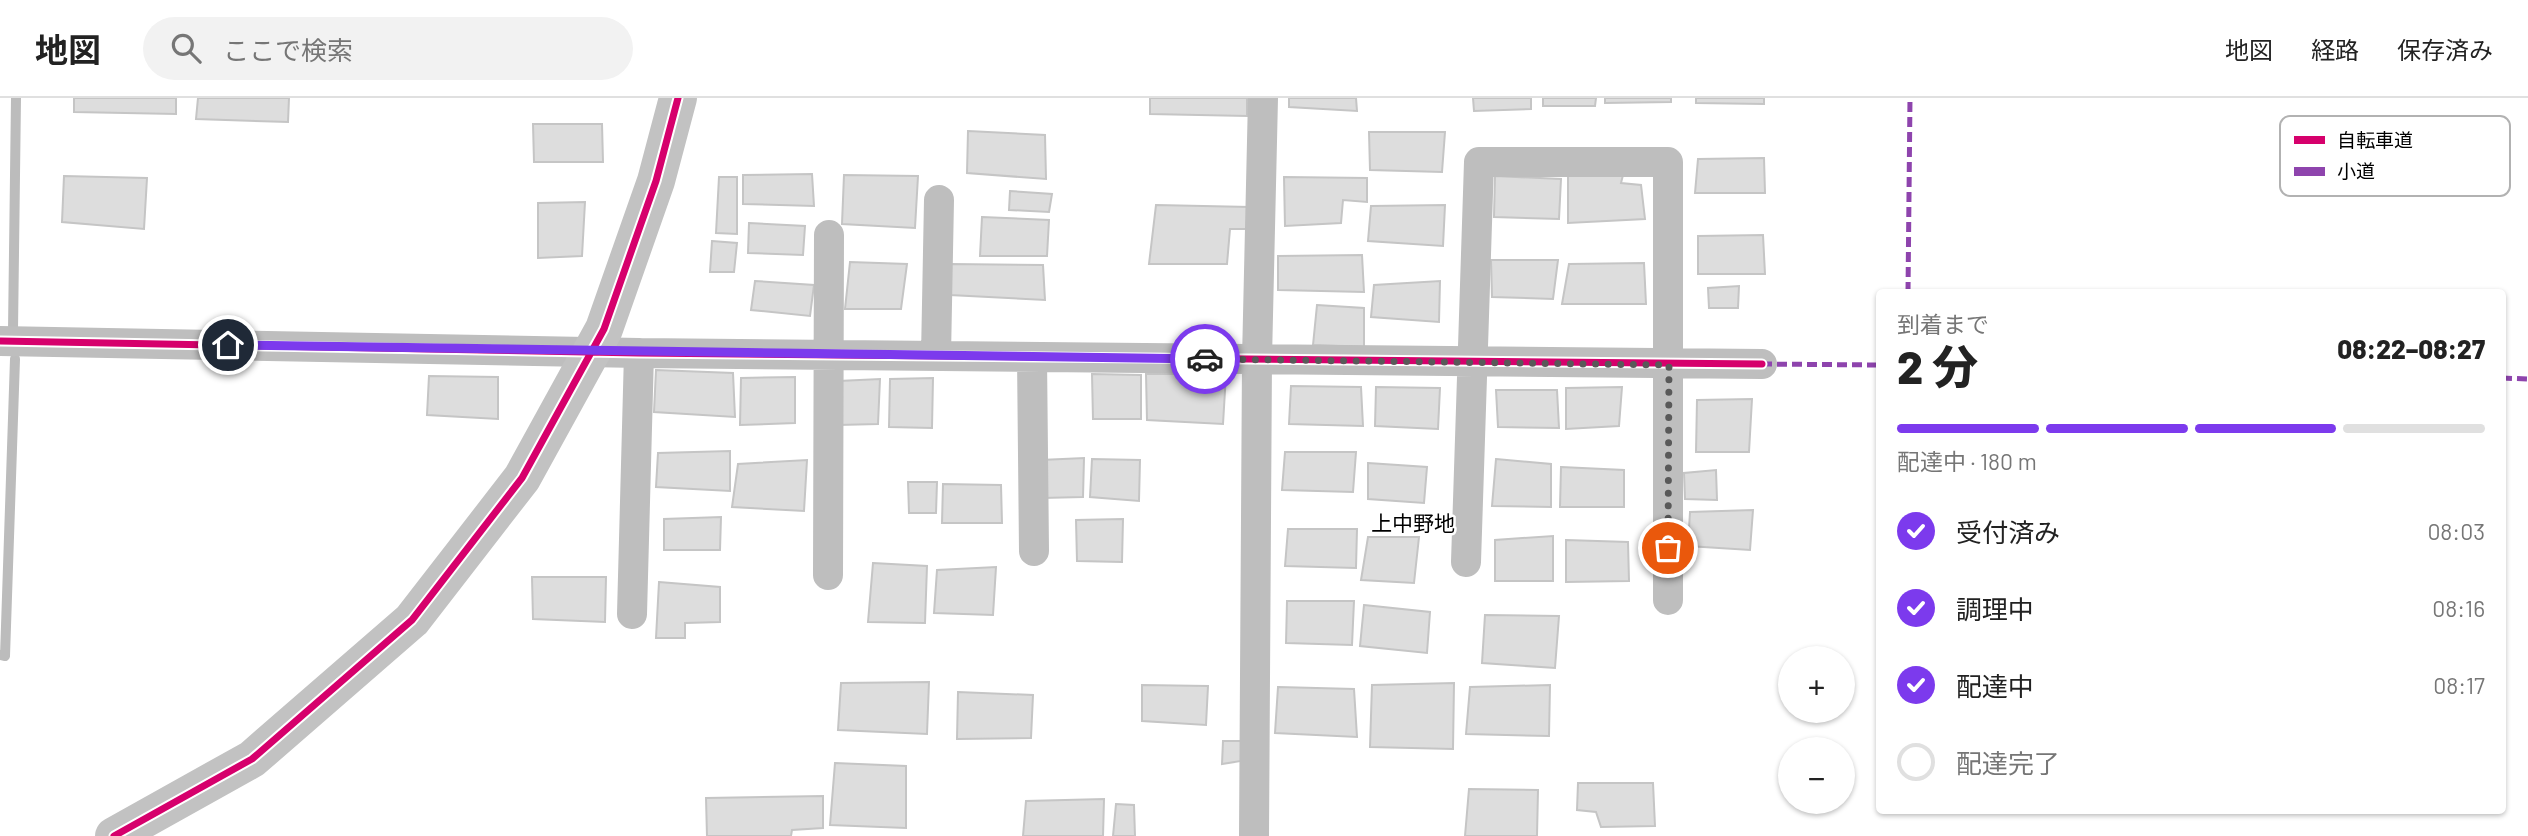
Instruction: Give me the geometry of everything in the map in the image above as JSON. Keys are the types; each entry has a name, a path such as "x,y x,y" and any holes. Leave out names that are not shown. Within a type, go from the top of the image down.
{"street":[{"path":"114,836 253,759 412,620 522,478 604,329 656,181 678,98"},
{"path":"1254,836 1257,359 1263,98"},
{"path":"1466,562 1479,162 1668,162 1668,600"},
{"path":"936,356 939,200"},
{"path":"828,575 829,235"},
{"path":"0,341 639,353 1762,364"},
{"path":"632,614 639,353"},
{"path":"1032,357 1034,551"}],"building":[{"path":"74,98 176,98 176,114 74,112"},
{"path":"198,98 289,98 288,122 196,119"},
{"path":"1150,98 1247,98 1247,116 1150,114"},
{"path":"1289,98 1356,98 1357,111 1289,107"},
{"path":"1473,98 1531,98 1531,109 1474,111"},
{"path":"1543,98 1596,98 1595,106 1543,106"},
{"path":"1605,98 1671,98 1671,102 1605,103"},
{"path":"1696,98 1764,98 1764,104 1696,103"},
{"path":"533,124 602,124 603,162 534,162"},
{"path":"968,131 1045,135 1046,179 967,173"},
{"path":"1369,132 1445,132 1442,172 1370,170"},
{"path":"1764,158 1765,193 1695,193 1698,159"},
{"path":"812,174 814,206 743,204 743,175"},
{"path":"844,175 918,176 915,228 842,224"},
{"path":"1623,175 1621,183 1641,185 1645,219 1568,223 1568,176"},
{"path":"64,176 147,178 144,229 62,222"},
{"path":"1495,176 1561,179 1559,219 1494,217"},
{"path":"719,177 737,177 737,234 716,233"},
{"path":"1284,177 1367,178 1367,202 1343,200 1341,223 1285,226"},
{"path":"1010,191 1052,194 1049,212 1009,210"},
{"path":"585,202 582,256 538,258 538,203"},
{"path":"1156,205 1250,207 1250,229 1230,229 1227,264 1149,264"},
{"path":"1445,205 1443,246 1368,241 1371,206"},
{"path":"982,217 1049,220 1047,256 980,256"},
{"path":"749,223 805,226 803,255 748,253"},
{"path":"1763,235 1765,274 1698,274 1698,236"},
{"path":"712,241 737,243 734,272 710,272"},
{"path":"1362,255 1364,292 1278,290 1278,256"},
{"path":"1491,260 1558,260 1553,299 1492,297"},
{"path":"850,262 907,264 901,309 845,309"},
{"path":"1644,263 1646,304 1562,304 1569,264"},
{"path":"950,264 1043,265 1045,300 950,295"},
{"path":"755,281 814,285 810,316 751,310"},
{"path":"1440,281 1439,322 1371,317 1374,285"},
{"path":"1739,286 1738,308 1709,308 1708,288"},
{"path":"1317,305 1364,308 1364,347 1313,345"},
{"path":"656,370 733,373 735,417 654,412"},
{"path":"1092,374 1141,375 1141,419 1093,419"},
{"path":"1146,374 1226,374 1223,424 1147,420"},
{"path":"429,376 498,377 498,419 427,415"},
{"path":"795,377 795,423 740,425 741,378"},
{"path":"933,378 932,428 889,427 890,379"},
{"path":"880,379 878,424 838,425 839,381"},
{"path":"1291,386 1361,387 1363,426 1289,424"},
{"path":"1376,387 1440,388 1438,429 1375,426"},
{"path":"1622,387 1619,426 1566,429 1566,388"},
{"path":"1496,390 1557,390 1559,428 1498,427"},
{"path":"1752,399 1749,452 1696,452 1697,400"},
{"path":"730,451 730,491 656,487 658,453"},
{"path":"1285,452 1356,452 1353,492 1282,490"},
{"path":"1084,458 1083,497 1042,498 1041,460"},
{"path":"1092,459 1140,460 1139,501 1090,497"},
{"path":"1496,459 1551,464 1551,507 1492,506"},
{"path":"807,460 804,511 732,507 738,464"},
{"path":"1368,463 1427,467 1424,503 1368,499"},
{"path":"1561,467 1624,470 1624,507 1560,507"},
{"path":"1716,470 1717,500 1685,499 1684,473"},
{"path":"908,482 937,482 936,513 909,513"},
{"path":"943,484 1001,485 1002,523 942,523"},
{"path":"1753,510 1750,550 1688,546 1690,512"},
{"path":"721,517 720,550 664,550 664,519"},
{"path":"1123,519 1122,562 1077,561 1076,520"},
{"path":"1288,529 1357,529 1356,568 1285,566"},
{"path":"1553,536 1553,581 1495,581 1495,540"},
{"path":"1368,537 1419,537 1414,583 1361,580"},
{"path":"1566,540 1628,542 1629,581 1566,582"},
{"path":"873,563 927,566 925,623 868,622"},
{"path":"996,567 993,615 934,613 937,570"},
{"path":"532,577 606,577 605,622 533,619"},
{"path":"659,582 720,587 720,622 685,623 685,638 656,638"},
{"path":"1287,601 1354,601 1352,645 1286,643"},
{"path":"1364,605 1430,612 1427,653 1360,646"},
{"path":"1485,615 1559,616 1555,668 1482,663"},
{"path":"929,682 927,734 838,730 841,683"},
{"path":"1454,683 1453,749 1370,747 1372,685"},
{"path":"1142,685 1208,686 1206,725 1142,721"},
{"path":"1550,685 1549,736 1466,734 1470,687"},
{"path":"1278,687 1354,689 1357,737 1275,733"},
{"path":"958,692 1033,695 1031,738 957,739"},
{"path":"1223,741 1243,741 1241,761 1222,764"},
{"path":"835,763 906,766 906,828 830,825"},
{"path":"1578,783 1653,783 1655,826 1601,827 1596,812 1577,810"},
{"path":"1469,789 1538,790 1537,836 1465,836"},
{"path":"823,796 823,828 792,830 791,836 707,836 706,798"},
{"path":"1104,799 1103,836 1023,836 1026,801"},
{"path":"1116,804 1134,805 1135,836 1113,836"}],"waterway":[{"path":"13,330 16,98"},
{"path":"0,655 5,656 15,359"}],"marked path":[{"path":"1908,289 1910,98"},
{"path":"1762,364 1876,365"},
{"path":"2506,378 2528,379"}],"cycle path":[{"path":"114,836 252,759 412,620 522,478 604,329 656,181 678,98"},
{"path":"0,341 639,353 1762,364"}],"way so far":[{"path":"1205,359 1669,365 1668,548"}],"district":[{"name":"上中野地","path":"1413,524"}],"route":[{"path":"228,345 639,353 1205,359"}]}
